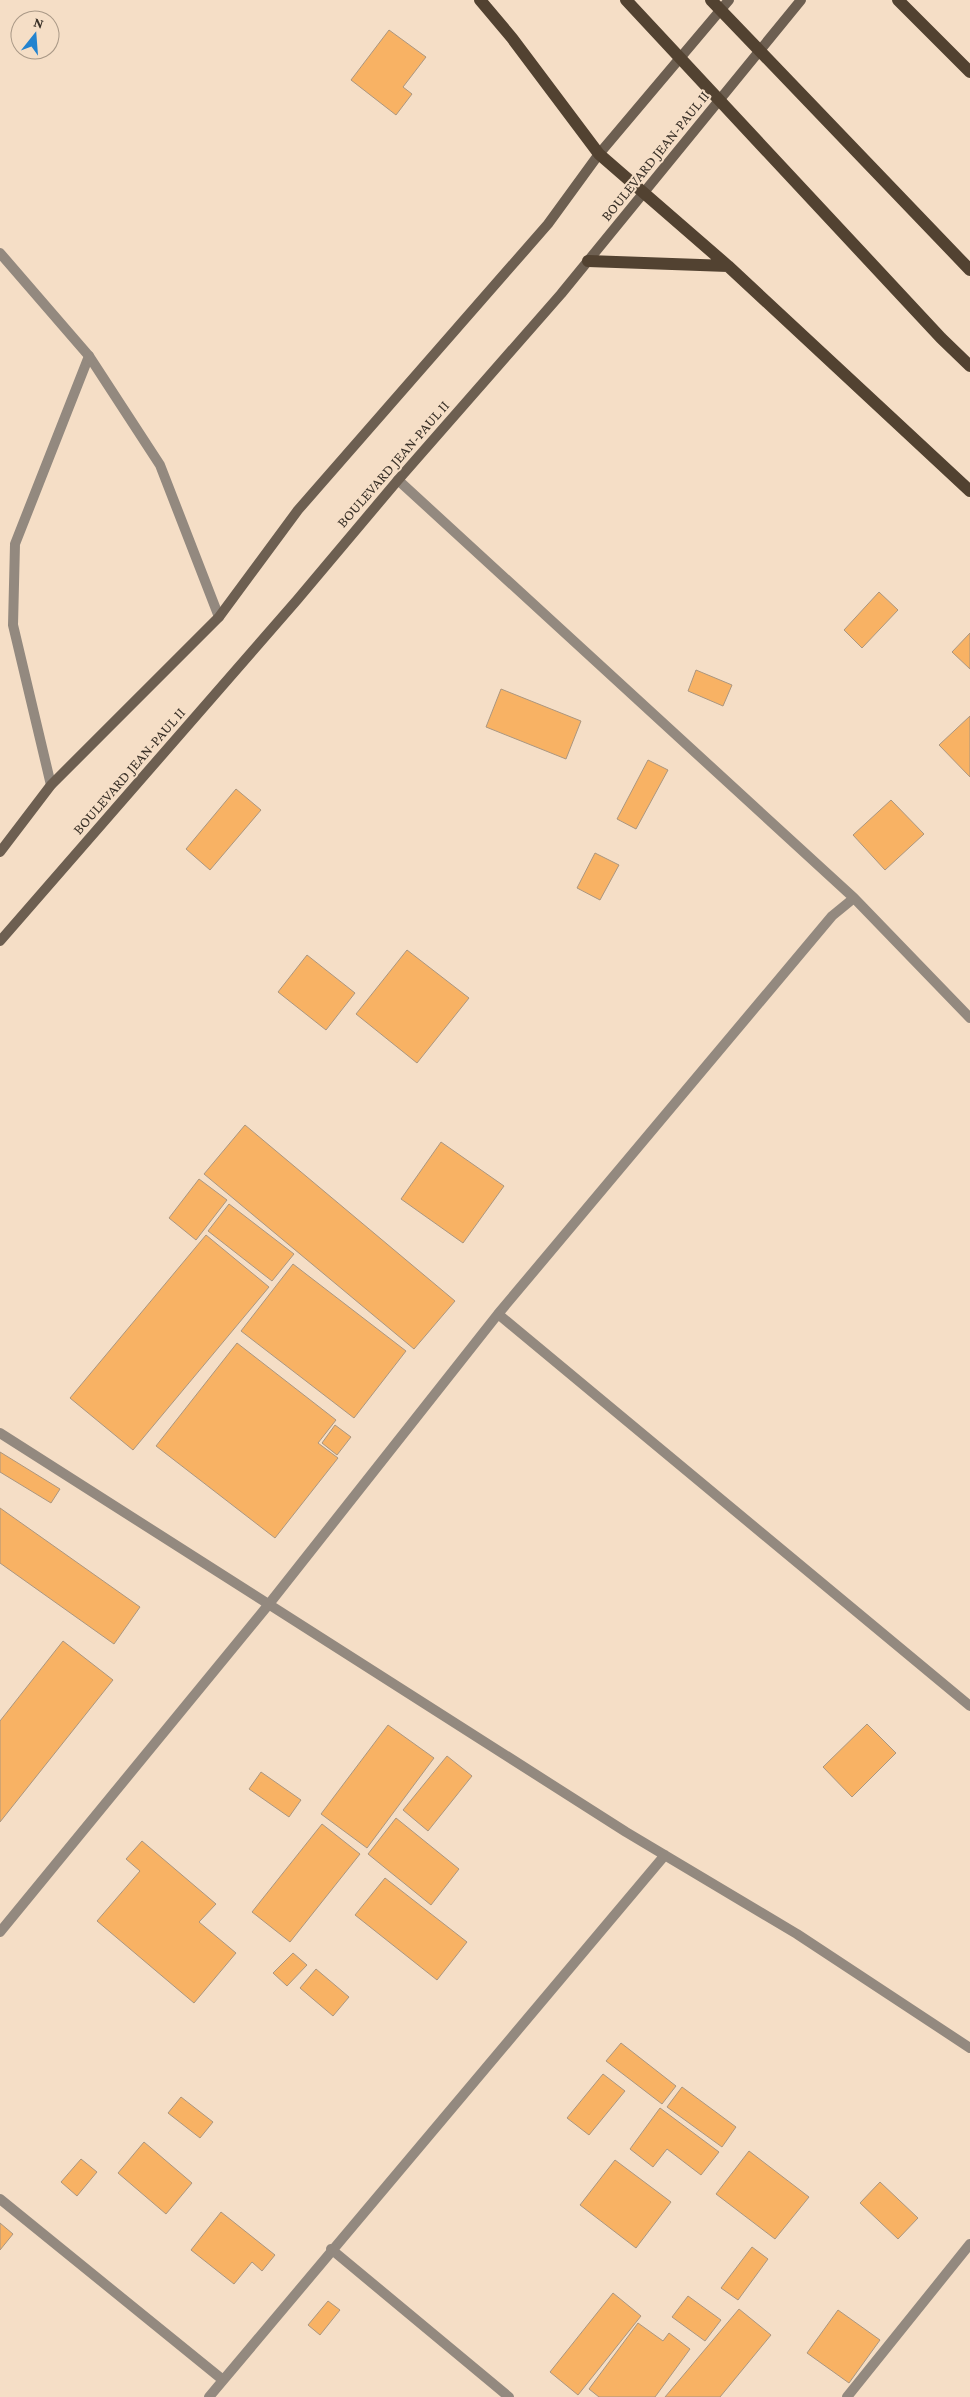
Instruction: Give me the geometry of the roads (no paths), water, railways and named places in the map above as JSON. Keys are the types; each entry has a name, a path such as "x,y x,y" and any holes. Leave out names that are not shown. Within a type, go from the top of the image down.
{"main road":[{"path":"480,0 512,38 599,154 642,194 728,266 970,492"},
{"path":"626,0 900,295 970,366"},
{"path":"711,0 970,270"},
{"path":"0,852 51,786 219,617 298,510 548,224 599,154 729,0"},
{"name":"BOULEVARD JEAN-PAUL II","path":"0,941 298,600 398,480 588,261 801,0"},
{"path":"898,0 970,72"},
{"path":"588,261 728,266"}],"street":[{"path":"0,253 89,356 160,465 219,617"},
{"path":"51,786 12,625 15,544 89,356"},
{"path":"398,480 854,898 970,1018"},
{"path":"0,1932 269,1604 498,1314 832,916 854,898"},
{"path":"498,1314 970,1706"},
{"path":"0,1432 665,1855 797,1934 970,2048"},
{"path":"209,2397 331,2249 665,1855"},
{"path":"0,2199 223,2380"},
{"path":"847,2397 970,2244"},
{"path":"331,2249 509,2397"}]}
